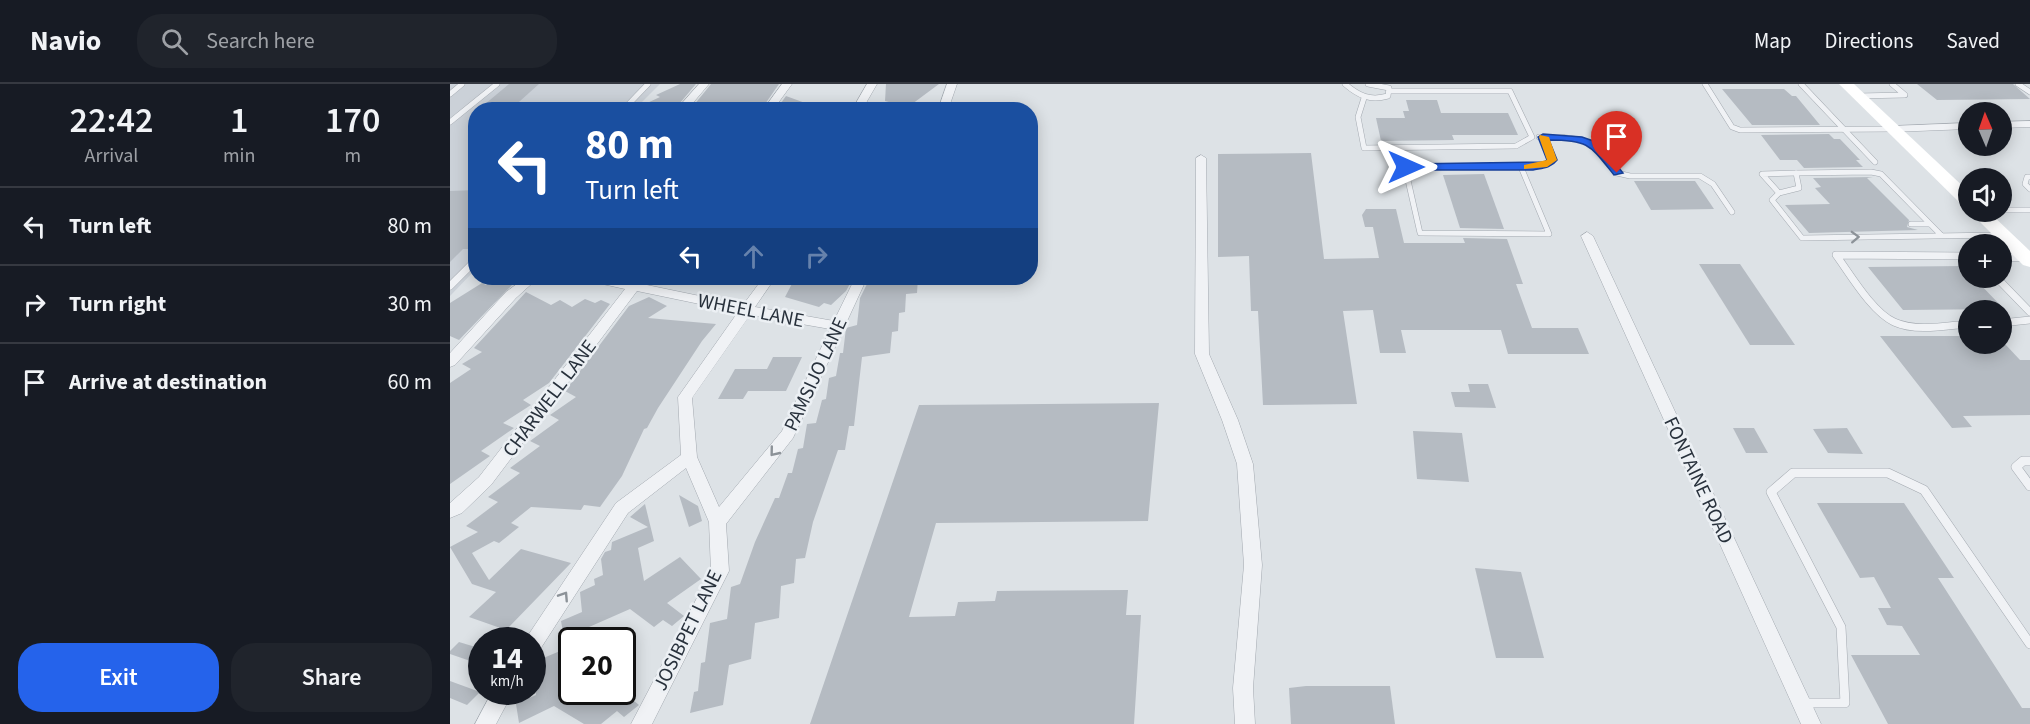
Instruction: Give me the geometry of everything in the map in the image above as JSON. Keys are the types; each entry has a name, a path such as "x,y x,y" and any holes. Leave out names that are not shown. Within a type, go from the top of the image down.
{"main road":[{"path":"1846,84 1958,192"},
{"path":"1989,222 2002,234"},
{"path":"2012,244 2028,259"}],"street":[{"path":"688,102 704,84"},
{"path":"774,102 787,84"},
{"path":"862,102 872,84"},
{"path":"946,102 952,84"},
{"path":"2012,125 2030,124"},
{"path":"1892,129 1958,126"},
{"path":"1201,158 1202,354 1230,420 1245,464 1253,565 1243,688 1245,724"},
{"name":"FONTAINE ROAD","path":"1587,236 1811,724"},
{"path":"450,362 511,295 523,285"},
{"name":"CHARWELL LANE","path":"450,511 485,481 635,285"},
{"name":"WHEEL LANE","path":"649,285 747,310 838,326"},
{"name":"JOSIBPET LANE","path":"641,724 720,571 717,522 689,457 685,397 765,285"},
{"name":"PAMSIJO LANE","path":"717,522 788,434 858,285"},
{"path":"544,627 622,508 689,457"},
{"path":"485,724 496,705"}],"lane":[{"path":"450,94 462,84"},
{"path":"475,102 497,84"},
{"path":"631,102 648,84"},
{"path":"1346,84 1364,98 1375,101 1388,96 1389,91"},
{"path":"1368,84 1389,88 1389,91"},
{"path":"1705,84 1732,127 1740,130 1892,129"},
{"path":"1801,84 1875,162"},
{"path":"1858,96 1905,95 1892,84"},
{"path":"2018,84 2030,92"},
{"path":"1389,91 1510,91 1532,137"},
{"path":"1364,98 1358,117 1364,148 1516,146 1532,137 1582,140 1595,145 1617,173 1630,176 1700,176 1713,184 1732,212"},
{"path":"450,122 468,107"},
{"path":"1521,167 1550,234 1420,233 1406,167 1521,167 1547,164 1552,160 1543,137"},
{"path":"1779,194 1762,174 1871,171 1881,174 1941,235"},
{"path":"1796,173 1799,188 1779,194 1772,200 1802,238 1905,233 1958,235"},
{"path":"2030,177 2027,177 2025,184 2030,189"},
{"path":"2012,210 2030,210"},
{"path":"1911,224 1929,224"},
{"path":"1958,256 1836,255 1881,313 1892,322 1907,326 1958,324"},
{"path":"2012,258 2028,259"},
{"path":"450,286 468,268"},
{"path":"2007,288 2030,312"},
{"path":"2012,322 2030,320"},
{"path":"2030,461 2023,461 2016,467 2030,486"},
{"path":"1802,704 1845,703 1841,627 1771,492 1793,473 1888,473 1924,490 2030,644"}],"shaded area":[{"path":"450,84 660,84 642,102 468,102 468,277 450,296"}],"building":[{"path":"509,84 539,84 519,102 488,102"},
{"path":"680,84 696,84 681,102 649,102 660,97 656,95"},
{"path":"711,84 779,84 767,102 696,102"},
{"path":"886,84 939,84 915,102 885,101"},
{"path":"1917,84 2013,84 2030,99 1937,100"},
{"path":"1722,89 1784,89 1792,96 1796,96 1820,125 1752,125"},
{"path":"786,96 802,102 782,102"},
{"path":"1406,100 1437,100 1441,113 1508,113 1518,135 1452,135 1454,140 1381,141 1376,118 1405,118 1403,111 1409,111"},
{"path":"1829,134 1834,139 1840,139 1860,160 1856,160 1863,167 1804,168 1797,160 1780,160 1761,135"},
{"path":"1311,153 1324,259 1379,258 1373,227 1365,227 1362,215 1366,209 1396,209 1404,243 1465,243 1463,238 1507,239 1523,284 1516,284 1532,328 1578,328 1589,354 1508,354 1501,330 1401,330 1406,353 1380,353 1373,310 1343,311 1357,404 1263,405 1258,311 1251,311 1249,256 1218,257 1218,154"},
{"path":"1484,174 1504,229 1460,228 1443,175"},
{"path":"1873,177 1867,178 1909,220 1907,227 1918,230 1809,233 1785,205 1830,204 1815,188 1821,187 1813,178"},
{"path":"1634,181 1695,181 1714,209 1651,210"},
{"path":"468,190 468,249 463,249 450,262 450,191"},
{"path":"1699,264 1740,264 1795,345 1750,345"},
{"path":"1958,266 1958,288 1984,288 1995,300 1958,300 1958,309 1903,310 1868,267"},
{"path":"479,285 512,285 459,340 450,336 450,303"},
{"path":"791,285 849,285 831,305 824,303 819,307 785,297"},
{"path":"866,285 918,285 917,293 906,294 905,312 899,313 898,331 892,332 890,353 862,357 854,426 849,426 845,450 838,450 813,522 805,558 796,559 794,583 781,586 779,618 755,623 751,659 729,665 723,705 690,713 694,692 698,691 701,663 705,662 710,623 727,619 731,587 740,584 755,542 775,498 779,498 788,473 792,473 798,449 803,448 807,424 816,423 822,400 826,399 829,378 836,376 840,353 843,353 846,328 857,325 860,298"},
{"path":"526,292 551,305 560,300 572,307 585,299 595,303 601,300 610,304 549,383 523,400 531,405 503,423 514,428 481,451 490,456 450,484 450,383 471,369 462,364 482,352 474,348"},
{"path":"649,297 667,306 648,318 716,324 702,341 647,428 644,429 622,476 600,507 584,505 581,510 531,507 511,523 519,527 499,543 494,541 472,553 489,580 521,549 571,563 509,627 497,627 469,617 496,592 472,584 450,547 478,532 466,526 498,502 488,497 520,473 510,468 540,446 530,441 559,420 550,415 576,397 565,391 629,306"},
{"path":"1880,336 1958,336 1958,354 2012,354 2012,351 2020,360 2030,360 2030,415 1963,416 1972,427 1952,428"},
{"path":"773,357 802,357 786,391 748,391 743,399 718,399 735,369 767,369"},
{"path":"1468,384 1488,384 1496,408 1455,407 1451,392 1470,392"},
{"path":"1159,403 1148,521 936,523 909,617 955,616 958,602 995,601 997,591 1128,590 1126,615 1141,615 1134,724 810,724 919,405"},
{"path":"1733,428 1754,428 1768,453 1746,453"},
{"path":"1847,428 1863,454 1828,453 1813,429"},
{"path":"1413,431 1462,433 1469,482 1417,479"},
{"path":"679,495 698,506 702,521 689,527"},
{"path":"1817,503 1904,503 1954,578 1938,578 2022,708 2030,708 2030,724 1888,724 1851,655 1920,655 1902,626 1887,625 1878,608 1891,608 1874,577 1860,578"},
{"path":"645,504 654,541 638,548 644,581 680,557 701,579 667,603 684,616 672,626 663,620 654,627 630,609 589,627 562,627 561,621 582,612 580,592 595,585 594,579 603,575 601,559 605,552 611,550 612,542 648,527 630,517"},
{"path":"1475,568 1521,572 1544,658 1496,658"},
{"path":"459,642 468,645 468,660 450,654"},
{"path":"558,652 558,705 636,705 636,703 639,705 624,717 617,711 601,724 584,724 554,706 519,723 516,705 546,705 546,657"},
{"path":"450,681 468,688 467,705 450,698"},
{"path":"1390,686 1395,724 1291,724 1289,688"}],"slow traffic":[{"path":"1528,167 1547,164 1552,160 1544,137"}],"route":[{"path":"1406,167 1533,167 1547,164 1552,160 1543,137 1561,137 1582,140 1595,145 1617,173"}]}
